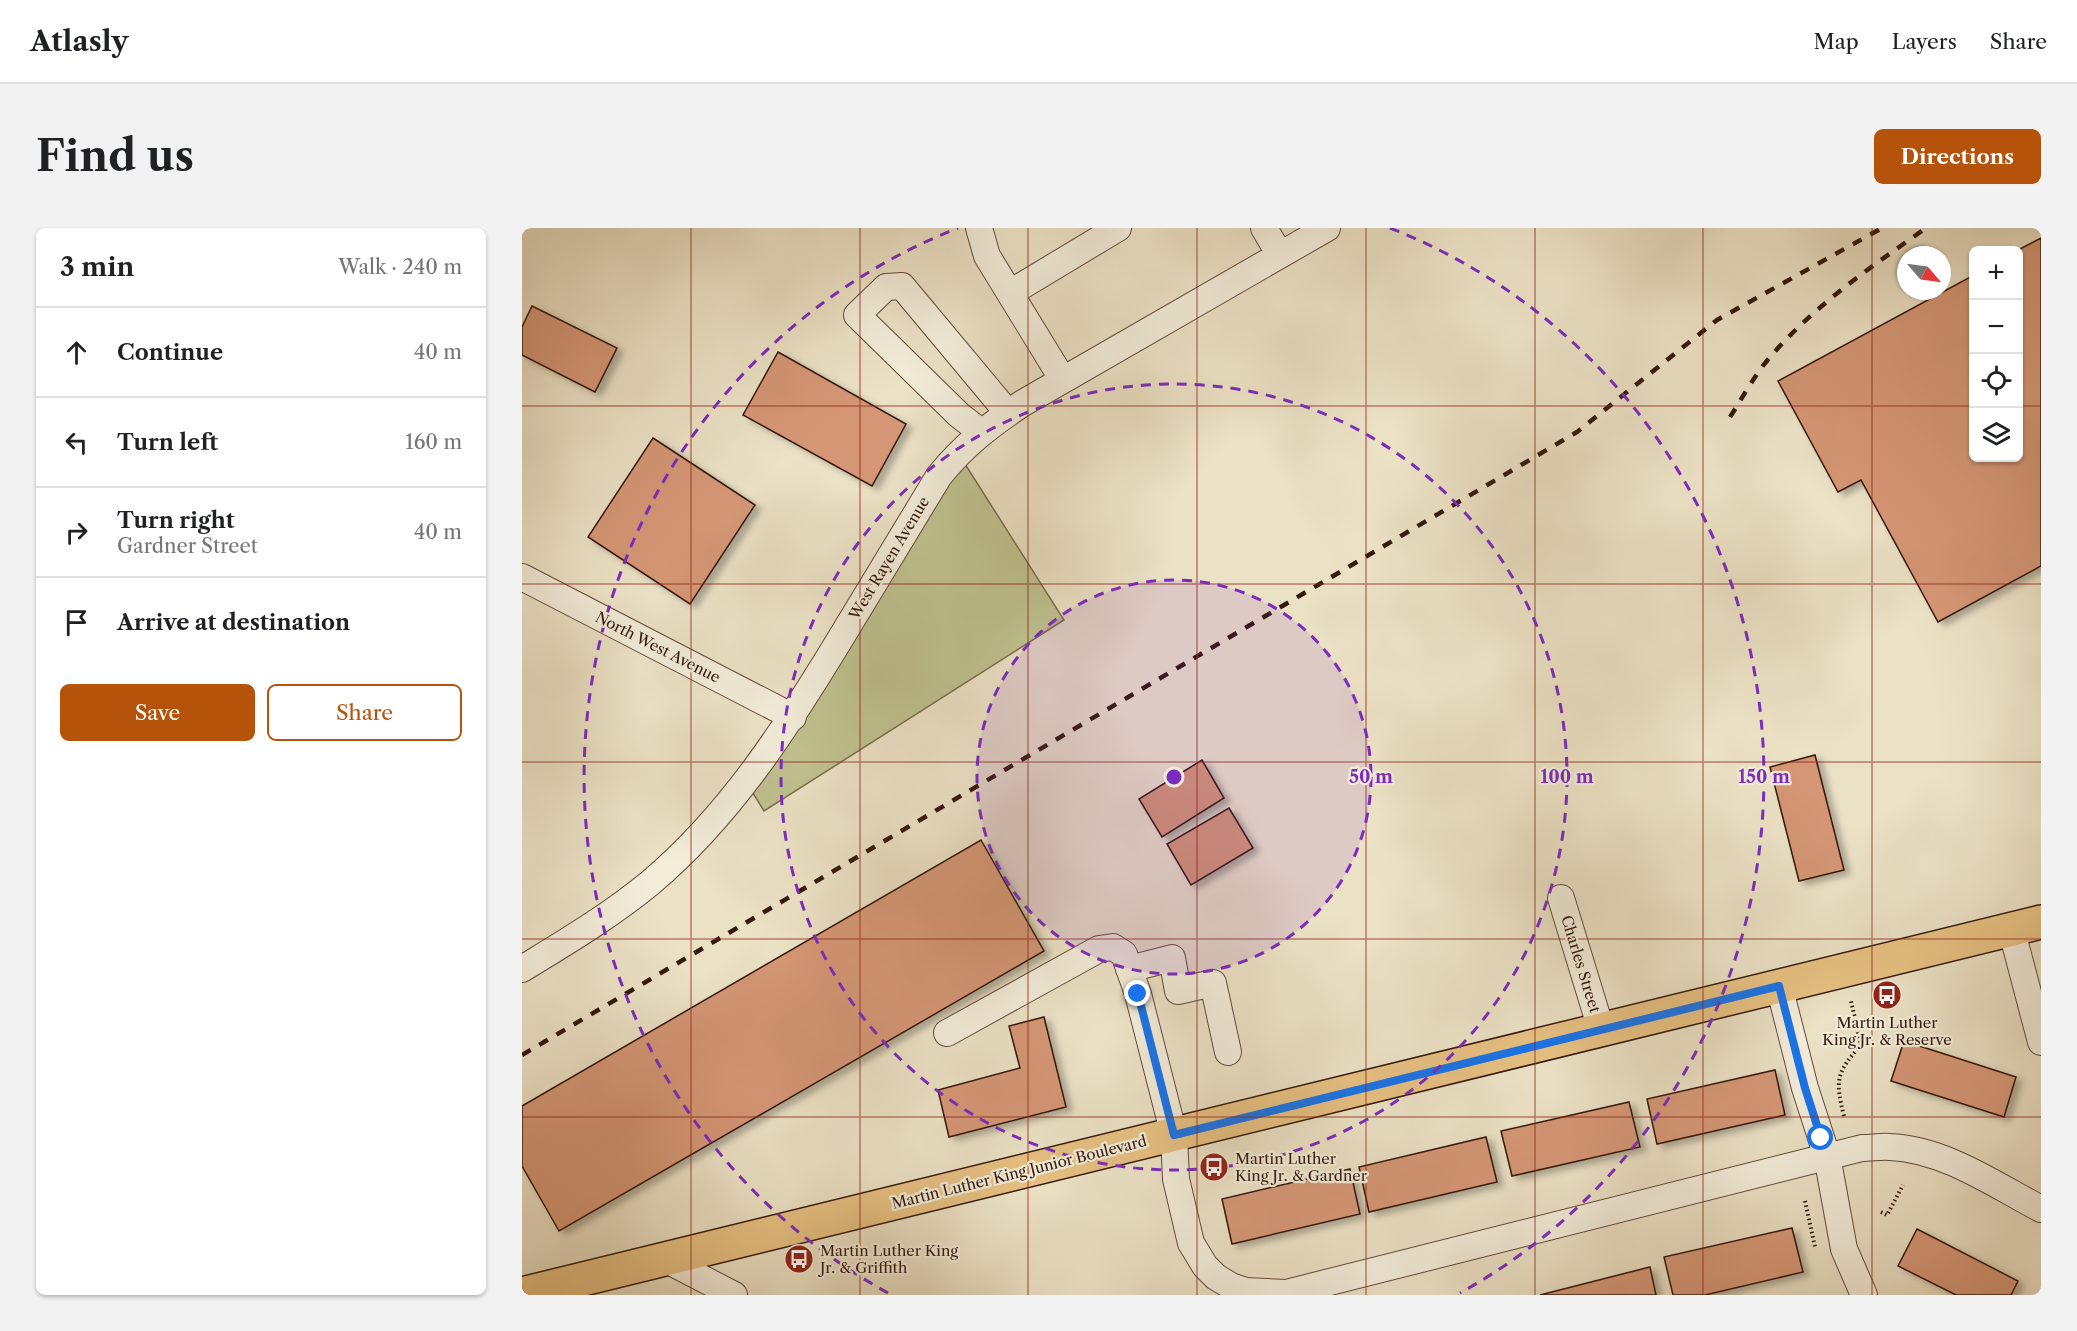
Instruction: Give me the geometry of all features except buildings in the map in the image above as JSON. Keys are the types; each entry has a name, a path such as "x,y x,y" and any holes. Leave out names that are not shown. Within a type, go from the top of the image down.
{"main road":[{"name":"Martin Luther King Junior Boulevard","path":"522,1294 2026,925"}],"street":[{"path":"979,228 987,256 1062,380"},
{"path":"1010,293 1118,228"},
{"path":"1264,228 1281,255"},
{"name":"West Rayen Avenue","path":"522,969 597,922 651,882 703,831 739,790 793,717 939,476 957,453 1008,413 1062,380 1327,228"},
{"path":"981,432 959,415 857,315 886,287 902,286 1008,413"},
{"name":"North West Avenue","path":"522,577 793,717"},
{"name":"Charles Street","path":"1561,898 1601,1029"},
{"path":"2026,925 2041,1042"},
{"path":"947,1033 1099,949 1113,946 1124,954 1138,994 1174,1135 1176,1179 1191,1243 1204,1266 1216,1277 1231,1286 1246,1291 1286,1293 1862,1148 1891,1146 1926,1153 1964,1168 2041,1209"},
{"path":"1129,969 1172,958 1178,991 1213,983 1228,1052"},
{"path":"1779,986 1805,1088 1827,1156 1844,1249 1864,1295"},
{"path":"665,1259 734,1295"}],"path":[{"path":"1844,1116 1838,1095 1838,1076 1861,1045 1851,1001"},
{"path":"1881,1212 1887,1215 1904,1185"}],"green space":[{"path":"958,453 1064,620 764,811 746,782"}],"railway":[{"path":"522,1055 1577,432 1717,320 1882,228"},
{"path":"1730,417 1754,378 1788,337 1825,303 1926,228"}],"place":[{"name":"Martin Luther King Jr. & Reserve","path":"1887,995"},
{"name":"Martin Luther King Jr. & Gardner","path":"1214,1167"},
{"name":"Martin Luther King Jr. & Griffith","path":"799,1259"}],"route":[{"path":"1138,994 1174,1135 1779,986 1805,1088 1821,1138"}]}
